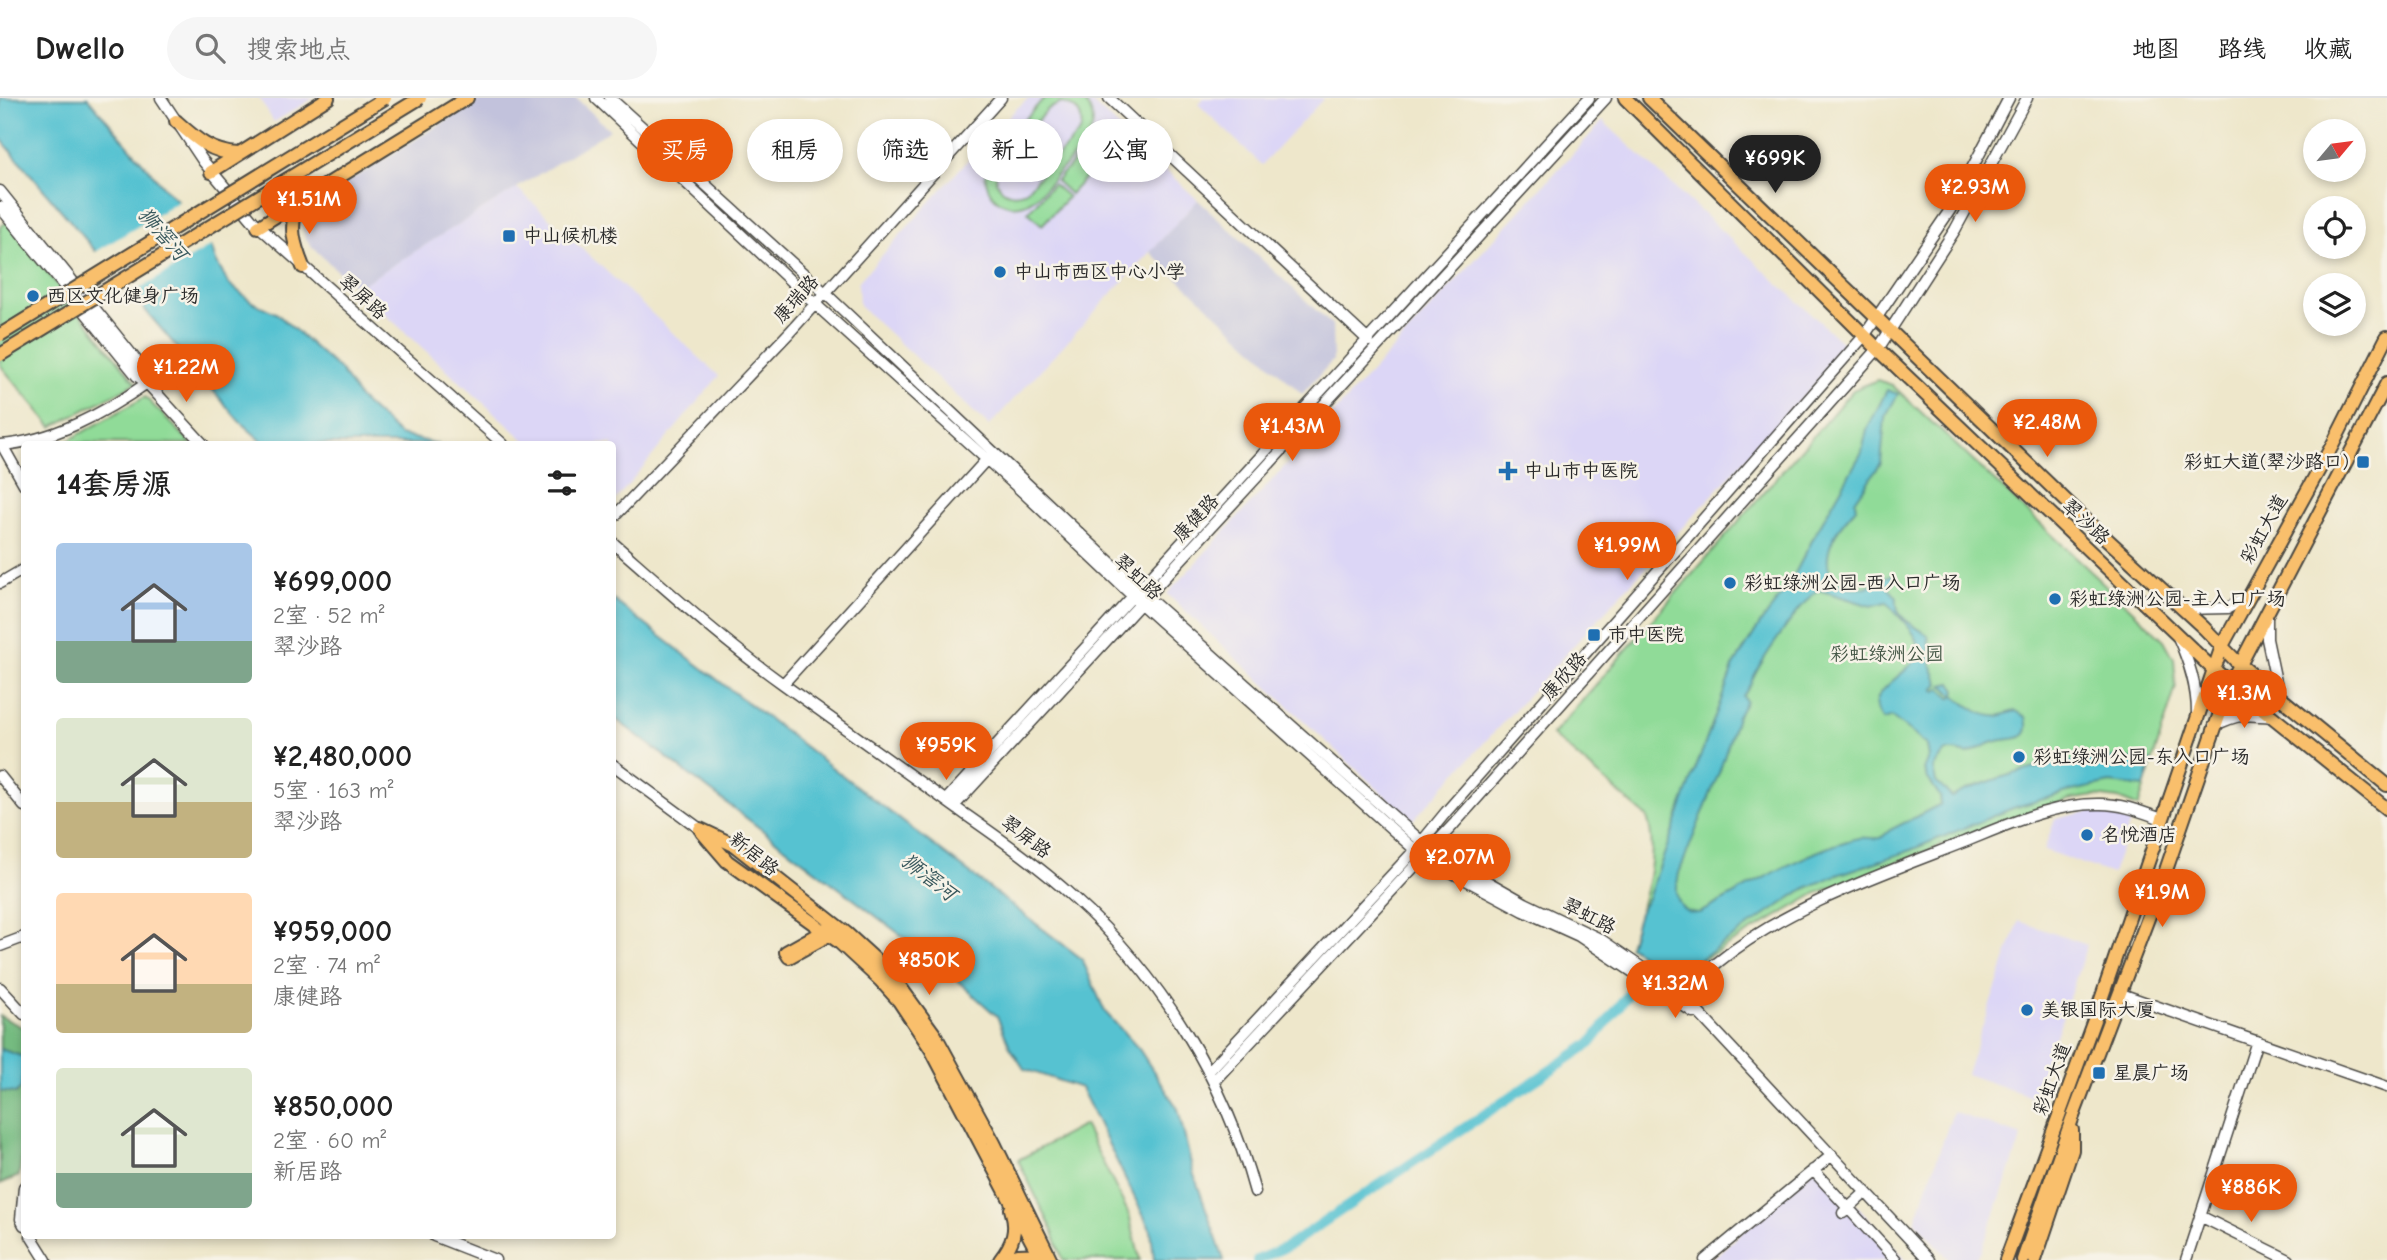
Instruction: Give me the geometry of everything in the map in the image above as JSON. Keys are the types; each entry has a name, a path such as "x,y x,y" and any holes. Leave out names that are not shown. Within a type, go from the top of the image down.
{"main road":[{"path":"211,172 328,98"},
{"path":"0,335 385,98"},
{"path":"0,355 420,98"},
{"path":"258,227 467,98"},
{"name":"翠沙路","path":"1625,98 1878,349 2213,669 2387,809"},
{"name":"翠沙路","path":"1649,98 2239,664 2387,785"},
{"path":"176,121 207,148 239,154"},
{"path":"299,202 292,227 294,244 303,267"},
{"name":"彩虹大道","path":"2006,1260 2094,1020 2222,646 2333,444 2387,337"},
{"name":"彩虹大道","path":"2023,1260 2072,1119 2164,876 2230,684 2267,611 2383,401 2387,383"},
{"name":"新居路","path":"699,829 727,861 832,930 890,973 935,1035 994,1143 1045,1257"},
{"name":"新居路","path":"832,930 899,1001 931,1049 1045,1257"},
{"path":"2035,1260 2072,1150 2072,1119"},
{"path":"1000,1260 1010,1248 1015,1232 1014,1217 1002,1182"},
{"path":"1007,1260 1018,1255 1045,1257"}],"street":[{"name":"翠屏路","path":"160,98 211,172 258,227 500,441"},
{"name":"翠虹路","path":"596,98 815,304 1135,592"},
{"name":"翠虹路","path":"610,98 825,293 1144,601 1423,849 1600,939 1621,958 1703,1018 1929,1260"},
{"name":"康瑞路","path":"616,515 815,304 1001,98"},
{"path":"1109,98 1376,348"},
{"name":"康健路","path":"950,803 1135,592 1588,98"},
{"name":"康健路","path":"950,803 1144,601 1606,98"},
{"name":"康欣路","path":"1423,849 1864,335 1950,210 2009,98"},
{"name":"康欣路","path":"1211,1076 1423,849 1878,349 1955,230 2027,98"},
{"path":"0,191 5,212 145,371 147,383 200,441"},
{"path":"36,441 71,427 147,383"},
{"path":"21,443 1,445 21,479"},
{"path":"783,684 986,459"},
{"name":"翠屏路","path":"616,545 724,638 783,684 1030,861 1097,920 1155,987 1188,1036 1211,1076 1232,1122 1255,1192"},
{"path":"0,583 21,571"},
{"path":"2181,609 2228,608 2248,597"},
{"path":"2267,611 2267,639 2279,696"},
{"path":"2177,633 2190,666 2197,695 2197,715"},
{"path":"2214,726 2244,714 2272,717"},
{"path":"616,767 699,829"},
{"path":"0,776 21,802"},
{"path":"1679,999 1718,962 1834,893 2034,815 2078,805 2119,804 2162,819"},
{"path":"0,946 21,938"},
{"path":"0,988 21,1011"},
{"path":"2120,994 2387,1087"},
{"path":"2186,1260 2257,1041"},
{"path":"1705,1260 1832,1155"},
{"path":"1814,1170 1845,1210 1896,1260"},
{"path":"1845,1210 1866,1192"},
{"path":"2200,1216 2289,1260"},
{"path":"33,1239 46,1260"},
{"path":"442,1239 495,1260"}],"shaded area":[{"path":"259,98 314,98 274,122"},
{"path":"482,98 576,98 610,130 356,288 311,246 303,229 307,210 314,203"},
{"name":"中山市西区中心小学","path":"1029,98 1087,98 1110,119 1077,119 1077,182 1173,182 1173,177 1198,200 989,426 859,305 858,282 948,182 953,182 953,176 967,161 967,182 1063,182 1063,119 1006,119"},
{"path":"1204,98 1324,98 1262,165 1198,104"},
{"name":"中山市中医院","path":"1603,121 1848,348 1412,821 1167,594"},
{"path":"517,188 719,376 616,499 616,441 526,441 356,288"},
{"path":"1198,200 1332,325 1333,360 1302,394 1150,252"},
{"name":"名悦酒店","path":"2100,809 2131,820 2112,874 2044,850 2055,819"},
{"name":"美银国际大厦","path":"2019,921 2087,945 2035,1098 1966,1074"},
{"path":"1953,1112 2022,1136 1981,1252 1972,1260 1950,1260 1915,1222"},
{"path":"1819,1163 1906,1260 1711,1260"}],"green space":[{"path":"1044,98 1080,98 1093,118 1080,119 1075,109 1061,103 1048,109 1039,119 1025,119"},
{"path":"1077,135 1077,152 1063,168 1063,151"},
{"path":"1077,157 1077,182 1081,182 1070,194 1057,182 1063,182 1063,173"},
{"path":"987,182 996,182 1005,191 1017,194 1026,191 1034,182 1051,182 1036,197 1017,206 1000,202"},
{"path":"1053,184 1068,197 1042,225 1028,212"},
{"name":"西区文化健身广场","path":"7,222 136,383 52,427 0,365 0,227"},
{"name":"彩虹绿洲公园","path":"1877,380 1892,385 2164,640 2174,658 2176,687 2138,807 2118,799 2095,796 2068,800 2008,820 1817,893 1682,972 1677,979 1629,946 1651,866 1651,833 1647,817 1552,735 1853,390"},
{"path":"145,397 189,441 68,441"},
{"path":"0,1016 21,1026 21,1056 0,1049"},
{"path":"21,1088 19,1176 0,1184 0,1091 16,1093"},
{"path":"1084,1125 1129,1214 1140,1260 1063,1260 1051,1227 1018,1160"}],"water":[{"name":"狮滘河","path":"0,98 88,98 167,191 204,225 216,261 228,283 252,302 276,313 341,371 360,399 400,435 425,441 262,441 239,421 0,138"},
{"path":"1887,390 1898,394 1885,417 1881,463 1855,501 1856,508 1838,529 1831,544 1828,562 1832,576 1843,585 1860,588 1895,575 1896,578 1888,587 1897,598 1898,611 1928,635 1931,664 1939,683 1934,690 1940,688 1951,698 1953,695 1943,685 1952,683 1956,690 1955,695 1980,713 1998,716 2016,711 2026,717 2026,731 2020,737 1994,742 1967,754 1946,752 1933,769 1936,782 1952,797 1982,784 2044,766 2088,760 2131,759 2152,762 2144,787 2110,783 2067,792 2013,808 1906,852 1834,876 1804,889 1684,970 1677,979 1629,946 1639,913 1648,898 1734,665 1788,587 1862,452 1867,429","holes":["1819,590 1871,606 1887,602 1917,640 1918,652 1913,662 1884,688 1878,698 1877,708 1883,720 1892,717 1927,745 1929,758 1924,770 1940,796 1941,804 1890,830 1881,838 1859,838 1839,843 1798,860 1699,913 1685,909 1678,900 1679,873 1720,770 1737,717 1746,701 1743,696 1759,667 1797,613"]},
{"name":"狮滘河","path":"616,602 1082,959 1105,1012 1139,1049 1178,1109 1193,1172 1224,1260 1154,1260 1151,1231 1081,1088 1024,1069 1010,1047 997,1016 934,960 616,719"},
{"path":"0,1049 21,1056 21,1088 15,1093 0,1091"}],"pier":[{"path":"181,200 207,223 214,244 130,295 94,253"}],"waterway":[{"path":"1257,1260 1288,1246 1591,1043 1653,962"}],"place":[{"name":"中山候机楼","path":"509,236"},
{"name":"中山市西区中心小学","path":"1000,272"},
{"name":"西区文化健身广场","path":"33,296"},
{"name":"彩虹大道(翠沙路口)","path":"2363,462"},
{"name":"中山市中医院","path":"1508,471"},
{"name":"彩虹绿洲公园-西入口广场","path":"1730,583"},
{"name":"彩虹绿洲公园-主入口广场","path":"2055,599"},
{"name":"市中医院","path":"1594,635"},
{"name":"彩虹绿洲公园-东入口广场","path":"2019,757"},
{"name":"名悦酒店","path":"2087,835"},
{"name":"美银国际大厦","path":"2027,1010"},
{"name":"星晨广场","path":"2099,1073"}]}
